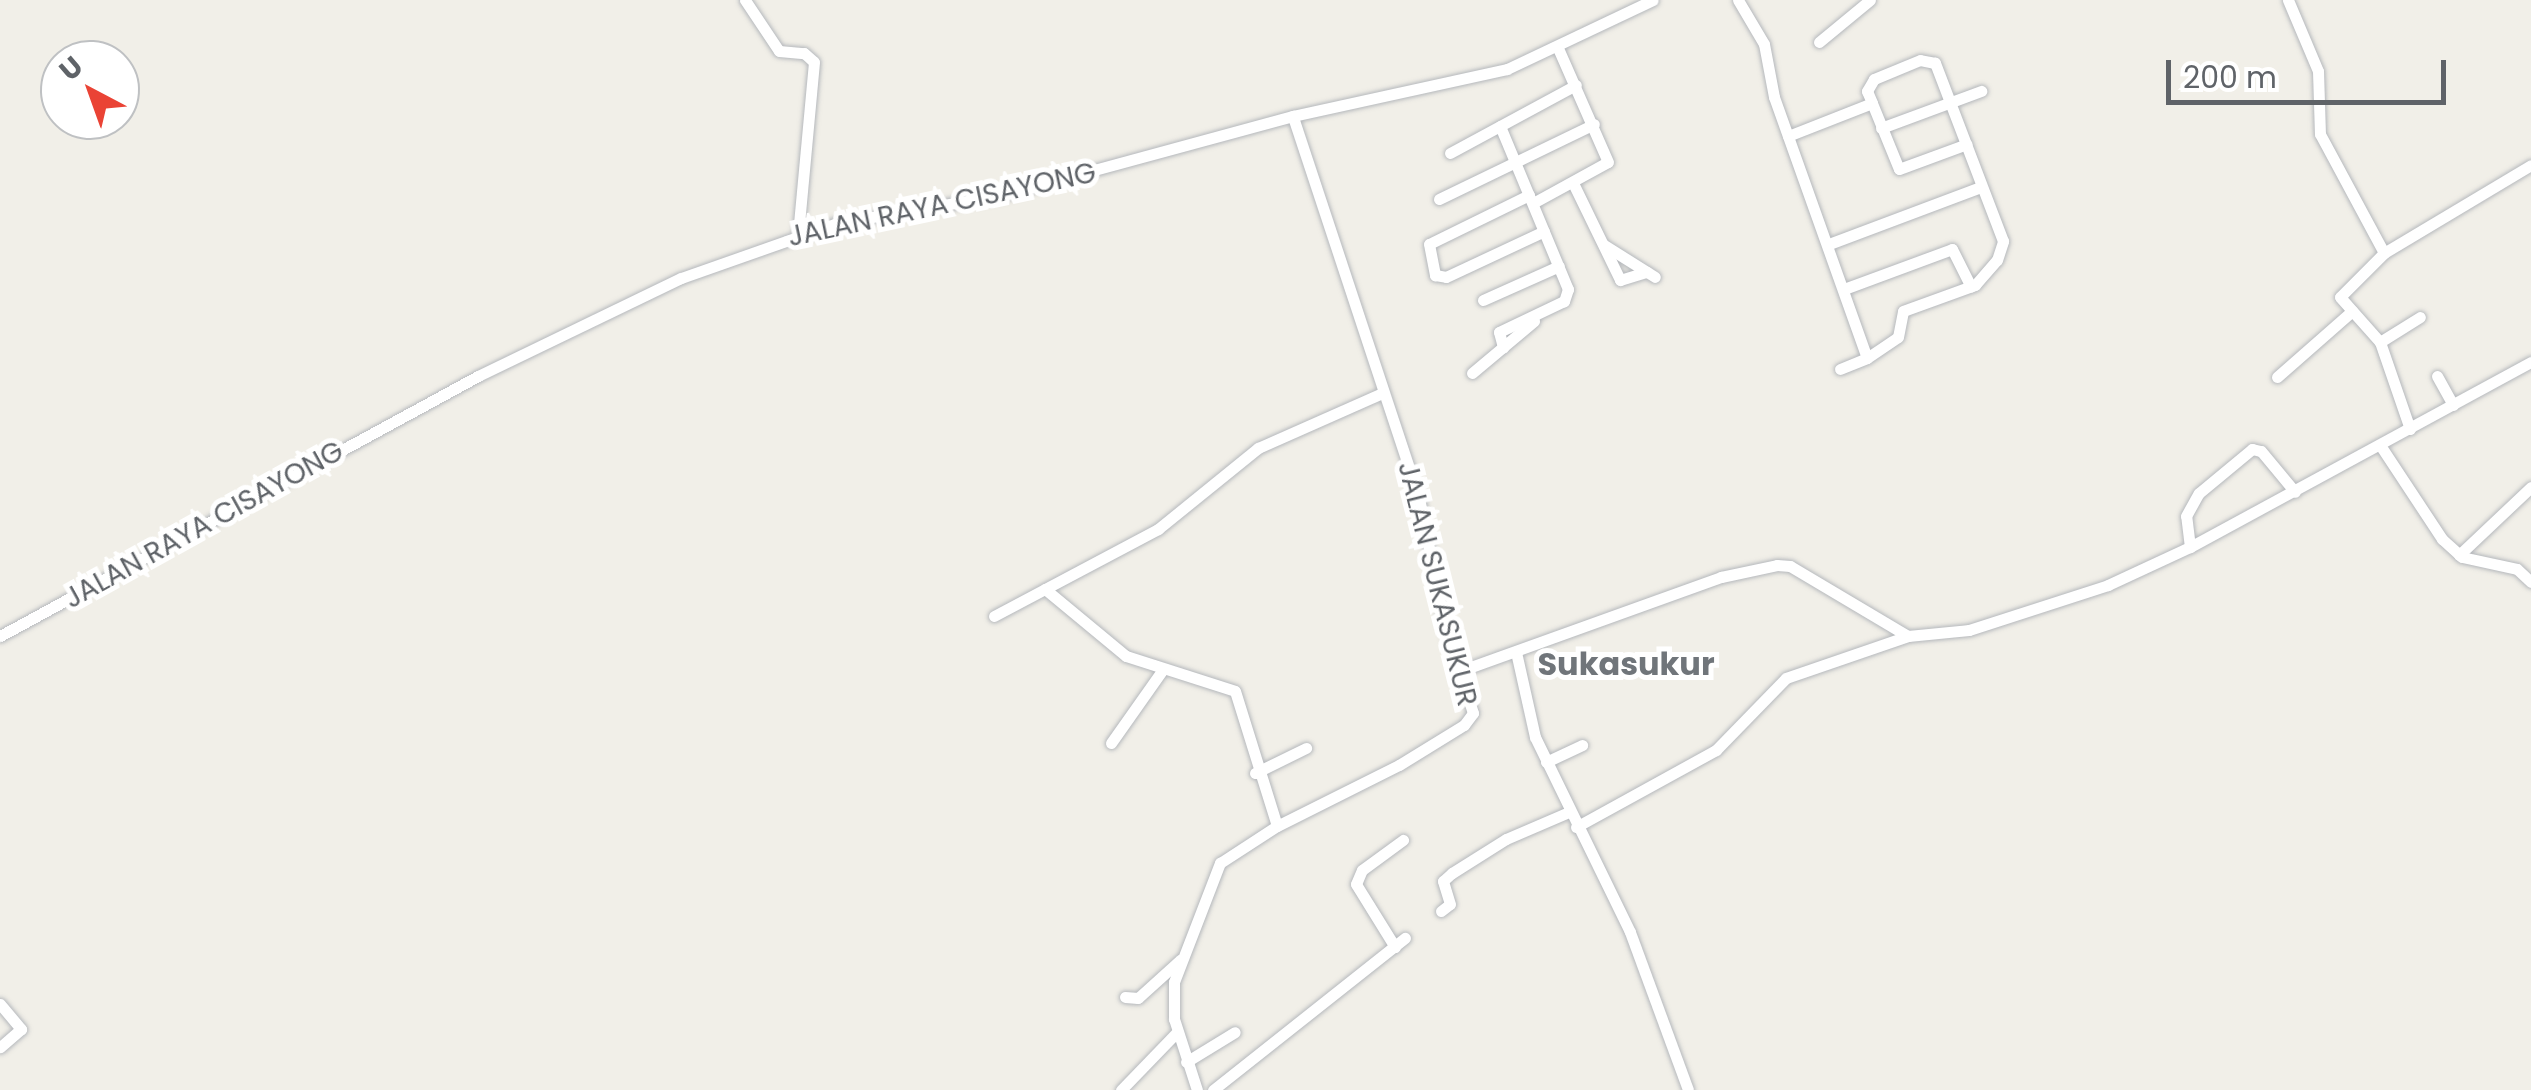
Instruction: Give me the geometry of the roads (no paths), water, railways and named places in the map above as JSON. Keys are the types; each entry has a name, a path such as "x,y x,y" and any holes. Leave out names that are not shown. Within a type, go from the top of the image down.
{"street":[{"path":"745,0 780,51 804,54 814,62 798,236"},
{"name":"JALAN RAYA CISAYONG","path":"0,636 610,306 798,236 894,211 1002,195 1293,116 1507,69 1653,0"},
{"path":"1738,0 1764,44 1788,136 1867,358"},
{"path":"1819,42 1870,0"},
{"path":"2288,0 2318,71 2320,134 2384,253"},
{"path":"1544,231 1446,277 1434,275 1429,244 1573,183 1608,162 1558,48"},
{"path":"1840,369 1867,358 1898,337 1902,311 1971,287 1997,260 2003,242 1942,73 1928,59 1874,79 1867,91 1898,169 1966,144"},
{"path":"1450,153 1576,85"},
{"path":"1882,128 1981,91"},
{"path":"1788,136 1872,103"},
{"name":"JALAN SUKASUKUR","path":"1197,1090 1177,1032 1173,1000 1183,957 1220,863 1277,826 1356,789 1464,725 1472,706 1457,672 1419,498 1293,116"},
{"path":"1439,200 1594,124"},
{"path":"1472,372 1503,347 1499,332 1568,294 1500,126"},
{"path":"2410,429 2380,342 2340,292 2384,253 2531,165"},
{"path":"1573,183 1601,243 1620,280 1651,274 1601,243"},
{"path":"1829,244 1982,187"},
{"path":"1844,289 1952,250 1971,287"},
{"path":"1483,300 1559,266"},
{"path":"2276,376 2352,311"},
{"path":"2380,342 2420,317"},
{"path":"1576,827 1716,750 1786,678 1908,636 1969,630 2108,585 2295,492 2531,362"},
{"path":"2438,376 2453,405"},
{"path":"994,616 1158,529 1258,448 1382,393"},
{"path":"2380,445 2459,555 2484,566 2516,569 2531,582"},
{"path":"2190,547 2186,516 2199,493 2252,449 2261,451 2295,492"},
{"path":"2459,555 2531,486"},
{"path":"1457,672 1722,578 1777,565 1790,566 1908,636"},
{"path":"1045,589 1111,646 1161,672 1235,691 1255,773 1277,826"},
{"path":"1516,652 1524,707 1568,812 1630,932 1688,1090"},
{"path":"1111,742 1161,672"},
{"path":"1546,762 1582,746"},
{"path":"1255,773 1306,748"},
{"path":"1441,911 1450,904 1443,881 1452,873 1506,839 1568,812"},
{"path":"1213,1090 1400,942 1356,884 1362,870 1403,840"},
{"path":"1125,997 1138,998 1183,957"},
{"path":"0,1004 21,1028 0,1047"},
{"path":"1121,1090 1177,1032"},
{"path":"1186,1062 1235,1032"}],"district":[{"name":"Sukasukur","path":"1626,664"}]}
